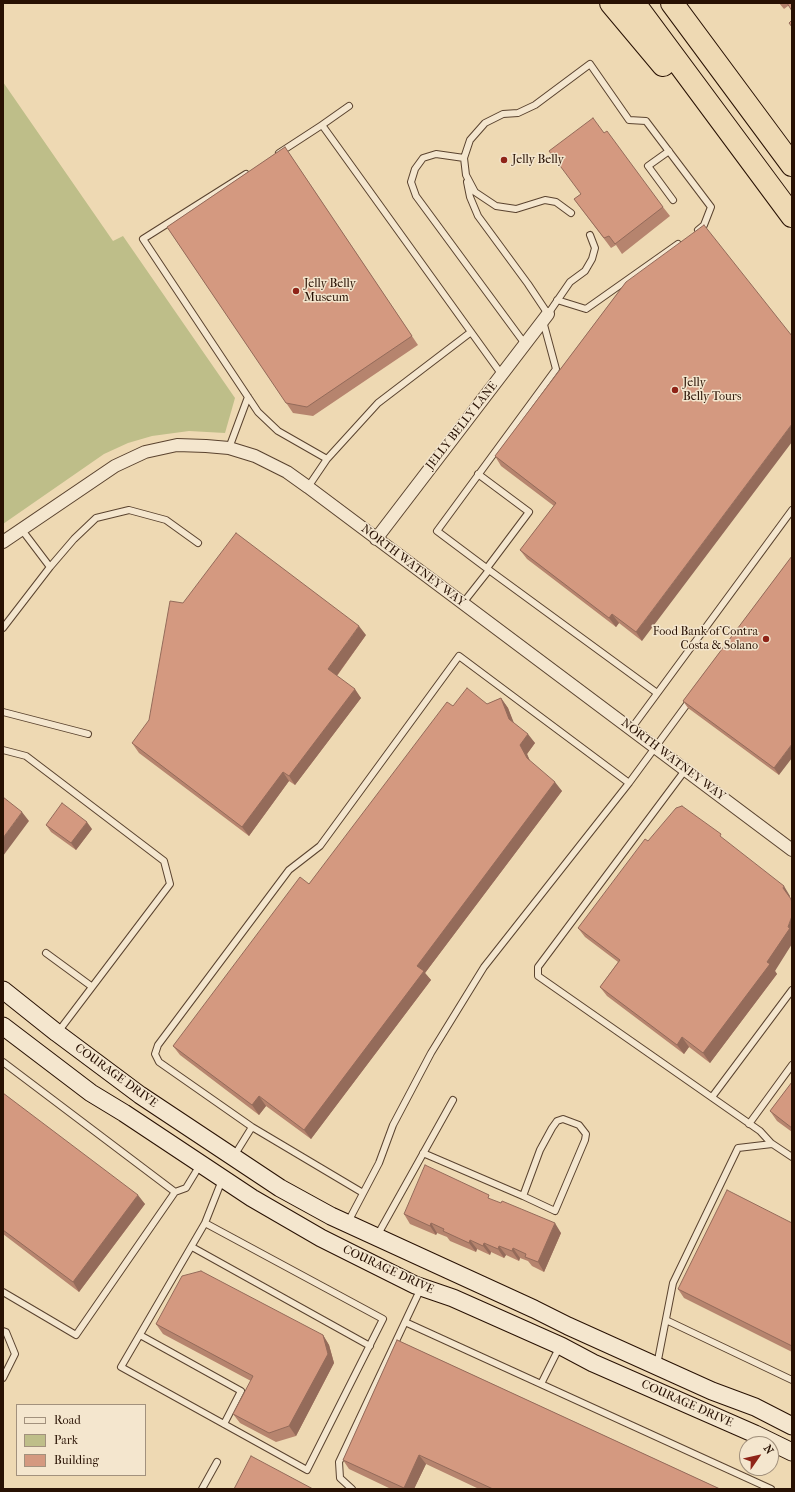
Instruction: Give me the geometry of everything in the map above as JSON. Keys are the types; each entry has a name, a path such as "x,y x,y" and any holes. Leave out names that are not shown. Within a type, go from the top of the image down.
{"highway":[{"path":"611,3 707,120 756,167"},
{"path":"634,3 792,216"},
{"path":"672,3 792,165"},
{"path":"691,3 714,40 744,100"}],"street":[{"name":"JELLY BELLY LANE","path":"376,538 545,317"},
{"name":"NORTH WATNEY WAY","path":"3,542 115,466 145,452 177,445 229,448 255,456 287,472 308,487 792,850"},
{"name":"COURAGE DRIVE","path":"3,990 57,1033 140,1095 280,1188 348,1224 377,1236 568,1326 712,1390 755,1407 792,1426"},
{"name":"COURAGE DRIVE","path":"3,1026 91,1093 201,1163 223,1179 321,1238 421,1287 453,1298 561,1346 593,1363 756,1434 792,1452"},
{"path":"223,1179 233,1158"},
{"path":"561,1346 568,1326"}],"lane":[{"path":"657,693 437,531 556,369 545,317 528,284 478,216 470,197 464,158 470,140 485,123 503,114 518,113 535,105 590,64 629,120 646,122 711,207 704,225 692,234"},
{"path":"275,155 349,106"},
{"path":"322,125 502,375"},
{"path":"669,151 648,166 673,200"},
{"path":"464,158 436,154 424,158 415,169 411,182 416,196 525,344"},
{"path":"249,172 143,239 258,412 278,431 327,459"},
{"path":"466,175 475,192 496,206 516,209 545,200 556,202 572,212"},
{"path":"545,317 570,282 584,271 592,259 595,248 590,235"},
{"path":"557,300 586,309 686,239"},
{"path":"308,487 327,459 378,403 471,332"},
{"path":"229,448 248,397"},
{"path":"463,604 528,512 478,474"},
{"path":"3,628 50,567 74,539 96,518 129,510 166,520 198,543"},
{"path":"631,729 792,510"},
{"path":"22,530 50,567"},
{"path":"363,1193 252,1127 159,1062 155,1054 158,1045 289,870 320,846 459,656 629,783"},
{"path":"348,1224 379,1163 393,1125 431,1053 484,967 629,783 694,695"},
{"path":"3,712 88,734"},
{"path":"3,750 26,756 164,861 170,884 91,986 57,1033"},
{"path":"686,769 538,968 538,976 760,1131 772,1144 792,1157"},
{"path":"46,953 91,986"},
{"path":"712,1097 792,990"},
{"path":"3,1062 175,1192"},
{"path":"749,1124 792,1065"},
{"path":"377,1236 453,1100"},
{"path":"423,1153 556,1211 585,1140 586,1134 579,1125 563,1119 557,1121 540,1150 523,1196"},
{"path":"233,1158 252,1127"},
{"path":"657,1365 673,1283 738,1148 772,1144"},
{"path":"3,1292 76,1335 175,1192 186,1188 201,1163"},
{"path":"206,1223 383,1319 307,1470 120,1367 206,1223 223,1179"},
{"path":"192,1247 370,1346"},
{"path":"352,1489 340,1478 339,1462 421,1287"},
{"path":"666,1320 792,1380"},
{"path":"405,1322 771,1489"},
{"path":"3,1331 6,1332 15,1354 3,1378"},
{"path":"140,1335 241,1391 224,1424"},
{"path":"541,1384 561,1346"},
{"path":"202,1489 217,1462"}],"green space":[{"path":"3,82 113,241 123,236 235,398 225,433 189,431 152,436 128,443 104,454 3,524"}],"building":[{"path":"787,3 792,3 792,11"},
{"path":"792,20 792,27 789,23"},
{"path":"593,118 604,133 607,131 663,207 615,244 609,236 604,238 574,199 581,194 549,151"},
{"name":"Jelly Belly Museum","path":"285,147 412,336 307,407 286,403 167,227"},
{"name":"Jelly Belly Tours","path":"704,225 792,336 792,424 636,632 612,614 609,618 520,550 556,503 495,456 626,282"},
{"path":"236,533 359,626 328,669 355,689 289,776 283,772 242,827 132,743 149,720 170,601 183,603"},
{"name":"Food Bank of Contra Costa & Solano","path":"792,556 792,744 774,768 683,701"},
{"path":"467,688 487,704 501,698 509,719 528,734 520,745 527,758 555,782 417,966 424,971 304,1130 259,1096 252,1105 173,1046 300,877 309,884 447,702 453,706"},
{"path":"3,797 22,812 3,838"},
{"path":"62,803 87,822 71,843 46,825"},
{"path":"682,806 721,834 720,836 784,886 783,888 791,899 792,903 792,916 788,927 790,928 767,962 770,964 703,1053 682,1037 677,1045 600,987 620,960 578,928 645,839 648,841 676,808"},
{"path":"792,1082 792,1128 770,1111"},
{"path":"3,1093 138,1195 73,1282 3,1230"},
{"path":"425,1165 489,1195 488,1198 501,1203 502,1201 555,1223 538,1262 525,1257 526,1254 513,1248 512,1251 499,1246 498,1249 484,1243 483,1246 470,1240 469,1243 443,1231 444,1229 431,1223 430,1226 404,1214"},
{"path":"727,1190 792,1223 792,1346 678,1289"},
{"path":"201,1271 323,1335 328,1354 289,1426 269,1433 233,1414 253,1376 156,1324 182,1276"},
{"path":"397,1340 720,1489 493,1489 419,1455 404,1488 343,1460"},
{"path":"251,1456 313,1489 234,1489"}],"place":[{"name":"Jelly Belly","path":"504,160"},
{"name":"Jelly Belly Museum","path":"296,291"},
{"name":"Jelly Belly Tours","path":"675,390"},
{"name":"Food Bank of Contra Costa & Solano","path":"766,639"}]}
